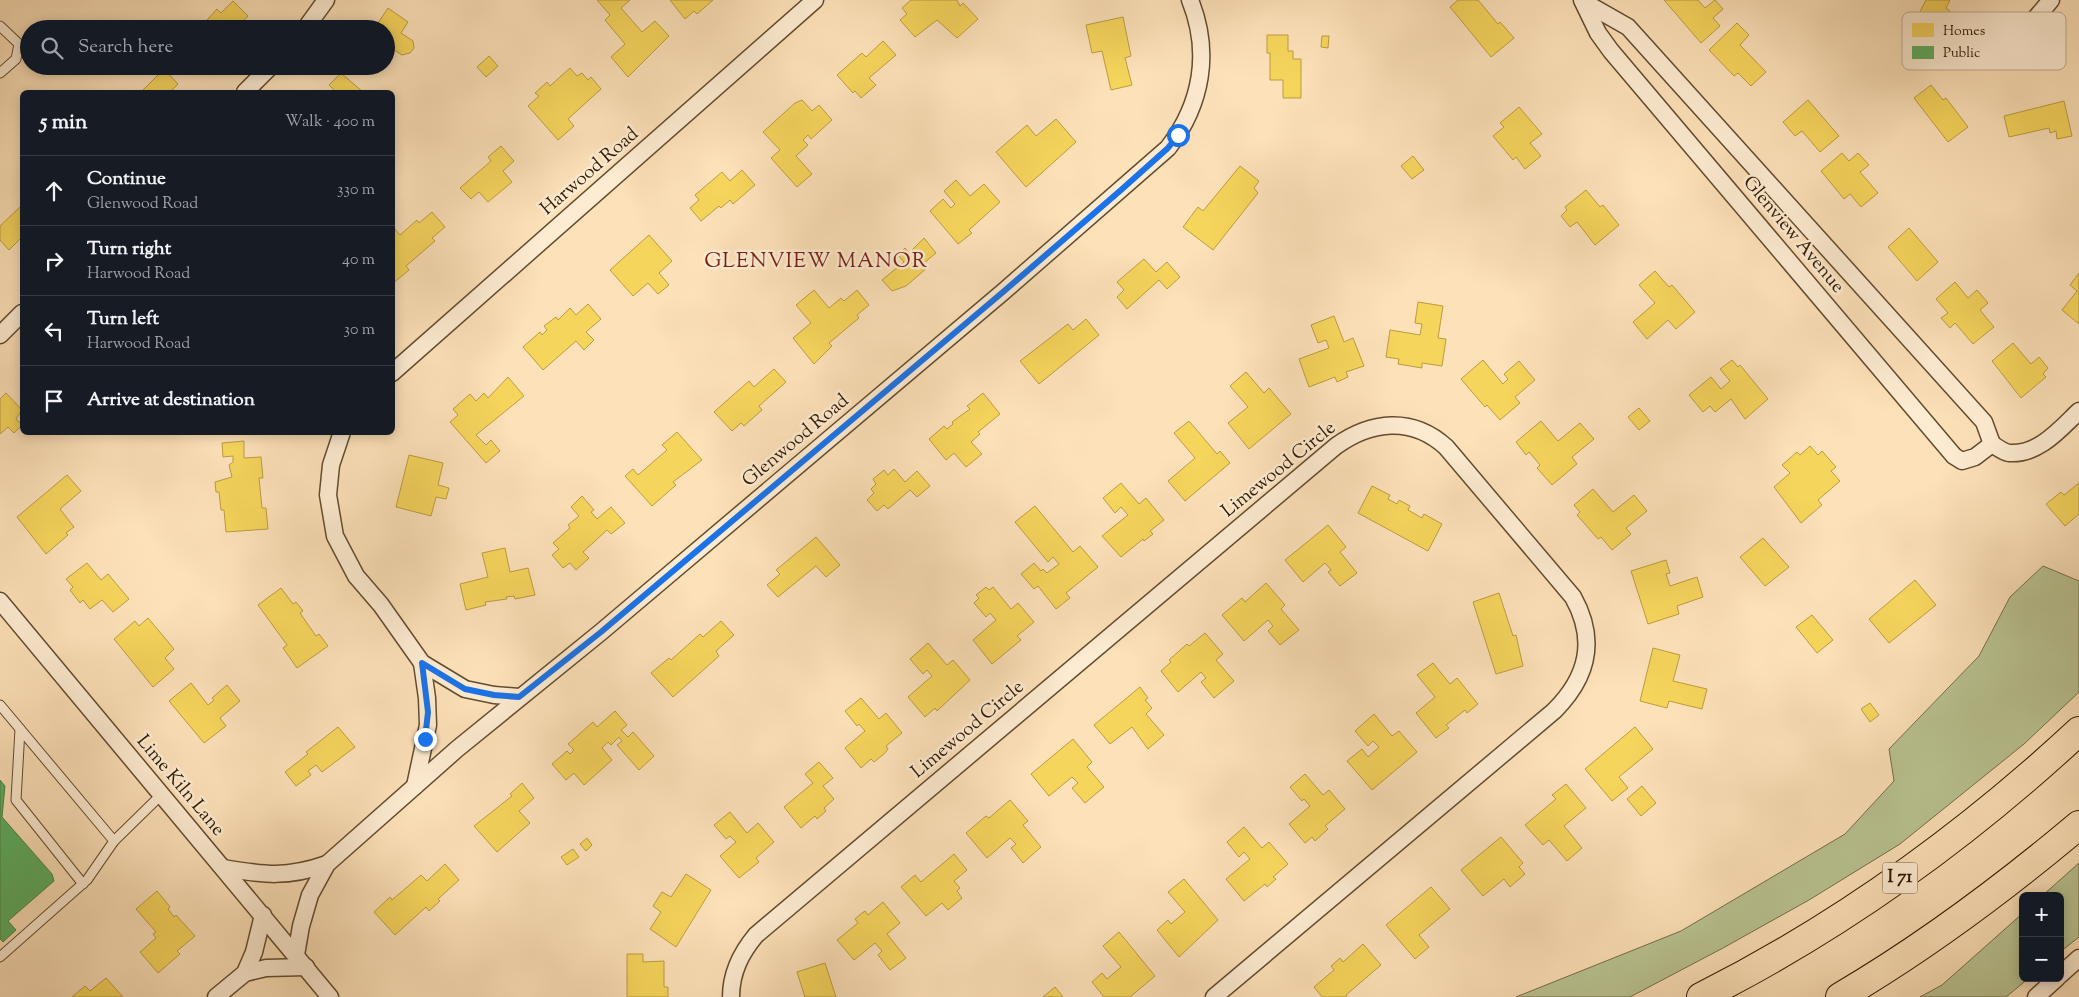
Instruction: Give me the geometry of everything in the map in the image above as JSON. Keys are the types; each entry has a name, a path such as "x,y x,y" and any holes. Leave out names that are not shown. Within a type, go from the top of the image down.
{"highway":[{"name":"I 71","path":"1701,997 1815,934 1887,888 1966,830 2079,732"},
{"path":"1840,997 1912,952 1989,898 2079,825"}],"street":[{"path":"312,20 326,0"},
{"name":"Harwood Road","path":"395,370 815,0"},
{"name":"Glenwood Road","path":"301,961 301,926 310,895 327,864 519,697 609,625 995,298 1168,148 1186,122 1195,99 1200,76 1201,44 1199,28 1190,0"},
{"path":"2041,12 2051,0"},
{"path":"1584,1 1628,28 1984,422 1992,444 2007,453 2030,449 2047,440 2079,411"},
{"name":"Glenview Avenue","path":"1584,1 1598,34 1611,51 1954,456 1962,461 1975,457 1992,444"},
{"path":"247,90 262,75"},
{"path":"0,335 20,315"},
{"name":"Limewood Circle","path":"731,997 731,984 737,964 756,935 1336,446 1359,431 1383,425 1406,426 1422,430 1446,447 1573,597 1582,612 1587,634 1582,670 1571,692 1554,711 1214,997"},
{"path":"341,435 331,465 329,480 331,521 335,536 356,576 381,605 422,663 465,689 494,695 519,697"},
{"name":"Lime Kiln Lane","path":"0,601 263,914 330,997"},
{"path":"415,786 428,725 427,698 422,663"},
{"name":"Glenwood Road","path":"223,868 259,874 290,874 302,873 327,864"},
{"path":"245,973 254,952 263,914"},
{"path":"2064,971 2079,958"},
{"path":"216,997 245,973 301,961"},
{"path":"2036,997 2053,982"}],"lane":[{"path":"0,26 19,44 16,59 0,73"},
{"path":"0,705 114,841"},
{"path":"20,729 16,800 82,884"},
{"path":"0,957 82,884 114,841 162,795"}],"green space":[{"path":"2043,566 2079,581 2079,692 2024,744 1900,844 1809,900 1630,997 1516,997 1681,931 1845,834 1894,781 1889,749 1979,656 2010,597"},
{"path":"2079,863 2079,937 2064,949 2064,892 2046,892"},
{"path":"2019,917 2019,982 2024,982 2006,997 1920,997 1942,985"}],"building: Homes":[{"path":"597,0 630,0 621,8 642,32 655,21 669,36 628,77 611,57 625,44 605,20 610,15"},
{"path":"670,0 713,0 697,14 694,11 685,19"},
{"path":"911,0 957,0 960,6 963,3 978,19 957,38 937,20 915,37 900,20 907,14 902,8"},
{"path":"1458,0 1478,0 1498,24 1500,22 1514,38 1491,57 1450,7"},
{"path":"1664,0 1698,0 1705,8 1715,0 1723,9 1713,18 1720,26 1701,43"},
{"path":"1926,0 1950,0 1946,8 1949,12 1920,12"},
{"path":"233,1 248,16 244,20 207,20 217,9 221,13"},
{"path":"388,8 408,22 401,33 413,41 414,48 410,53 402,55 395,51 395,20 380,20"},
{"path":"1123,17 1131,56 1125,58 1132,85 1111,90 1102,51 1092,53 1086,25"},
{"path":"1737,23 1749,35 1740,45 1766,72 1751,86 1738,73 1734,76 1709,50"},
{"path":"1267,35 1288,35 1288,51 1293,51 1293,59 1301,59 1301,98 1283,98 1283,80 1270,80 1270,53 1267,53"},
{"path":"1322,36 1329,36 1328,48 1321,47"},
{"path":"883,41 896,55 869,78 876,85 861,98 855,91 853,93 837,75 862,53 866,57"},
{"path":"489,56 498,66 486,77 477,67"},
{"path":"570,68 577,76 582,73 588,80 591,77 601,89 568,119 574,126 558,140 528,106 539,96 535,93 547,82 550,86"},
{"path":"158,75 170,75 178,84 172,90 143,90"},
{"path":"339,75 343,75 361,90 334,90 329,85"},
{"path":"1931,85 1943,100 1946,98 1968,127 1948,142 1914,98"},
{"path":"802,100 812,111 819,105 832,120 811,139 808,135 803,140 808,145 796,156 812,174 797,187 771,158 780,150 763,132 795,103"},
{"path":"1808,100 1839,136 1820,152 1802,131 1795,136 1783,122"},
{"path":"2064,101 2072,136 2057,139 2056,131 2050,133 2049,128 2009,137 2004,116"},
{"path":"1519,107 1542,134 1530,143 1541,156 1525,169 1516,157 1513,160 1493,136 1504,127 1500,123"},
{"path":"1056,119 1076,142 1026,187 996,152 1027,125 1036,136"},
{"path":"501,146 514,161 503,171 512,182 488,202 479,192 471,199 460,188 491,161 488,157"},
{"path":"1842,153 1849,161 1858,153 1869,165 1860,172 1878,193 1861,207 1850,194 1844,199 1821,171"},
{"path":"1413,156 1424,170 1412,179 1401,166"},
{"path":"1240,166 1259,181 1254,188 1258,193 1213,250 1183,227 1198,207 1203,211"},
{"path":"742,170 755,185 733,204 730,200 721,208 719,206 701,221 690,208 699,200 695,195 722,172 730,181"},
{"path":"956,180 970,196 984,184 1000,202 969,230 972,233 958,244 930,211 943,199 951,208 955,204 944,191"},
{"path":"1586,190 1600,207 1603,205 1619,225 1595,245 1577,222 1570,227 1561,216 1567,210 1565,207"},
{"path":"20,207 20,239 9,250 0,240 0,226"},
{"path":"432,212 445,227 432,238 435,241 406,266 409,270 395,282 395,229 400,235 417,220 419,223"},
{"path":"1909,228 1938,262 1917,281 1888,247"},
{"path":"649,235 672,261 659,273 669,285 658,294 648,283 633,296 610,270"},
{"path":"924,238 936,253 924,263 928,267 906,286 892,291 882,280 904,262 898,255 905,248 909,253"},
{"path":"1144,259 1156,272 1167,262 1180,277 1167,289 1159,280 1127,309 1117,297 1124,290 1117,282"},
{"path":"1655,271 1669,287 1672,285 1695,312 1676,329 1668,320 1647,339 1633,322 1655,303 1639,285"},
{"path":"2079,273 2079,324 2062,310 2077,291 2070,285"},
{"path":"1955,282 1968,298 1977,290 1988,303 1980,310 1994,327 1973,344 1955,323 1950,328 1941,318 1948,313 1936,299"},
{"path":"814,290 829,308 841,298 844,301 857,290 869,305 857,315 859,318 829,343 832,346 814,364 793,338 811,323 796,305"},
{"path":"1418,302 1443,306 1438,338 1446,339 1442,366 1422,363 1422,368 1398,364 1399,359 1386,357 1390,330 1420,335 1422,324 1415,323"},
{"path":"588,304 601,319 586,332 594,340 584,350 576,341 543,370 523,347 540,332 542,335 547,330 544,326 556,317 558,320 570,308 576,315"},
{"path":"1334,316 1344,342 1353,338 1364,366 1346,372 1348,377 1337,382 1335,377 1309,387 1299,359 1329,348 1326,340 1318,343 1311,325"},
{"path":"1086,319 1099,335 1039,384 1020,361 1068,324 1073,330"},
{"path":"2013,343 2031,364 2039,357 2048,368 2043,374 2046,377 2021,398 1992,361"},
{"path":"1483,360 1503,384 1508,379 1504,374 1519,361 1535,380 1515,397 1520,403 1500,420 1487,405 1485,407 1461,379"},
{"path":"1732,360 1738,367 1740,365 1768,399 1745,419 1731,399 1715,412 1710,406 1703,412 1689,395 1711,377 1721,389 1730,381 1720,369"},
{"path":"774,369 786,382 759,406 762,410 744,426 741,423 732,431 714,412 749,381 754,387"},
{"path":"1246,372 1264,393 1269,388 1291,414 1249,449 1228,423 1248,407 1230,386"},
{"path":"508,377 524,396 476,435 486,445 491,440 500,451 486,463 450,422 458,415 453,409 470,394 476,401 484,393 488,398"},
{"path":"6,393 20,408 20,413 16,419 20,423 20,427 14,433 8,427 0,434 0,399"},
{"path":"983,393 1000,414 978,432 980,434 971,442 982,454 966,467 954,453 946,460 929,439 944,426 947,429 953,424 952,422 970,409 967,406"},
{"path":"1639,408 1650,421 1639,430 1628,417"},
{"path":"1189,421 1217,454 1220,451 1230,463 1185,501 1168,481 1195,458 1174,433"},
{"path":"1541,421 1558,441 1580,423 1594,439 1572,457 1577,464 1552,485 1537,468 1540,465 1529,452 1526,455 1516,442"},
{"path":"677,432 702,460 673,482 676,485 652,506 625,476 633,469 638,475 667,450 662,445"},
{"path":"244,441 244,458 261,457 263,478 259,478 262,508 266,508 268,529 226,532 224,510 221,510 219,492 216,492 215,482 232,477 229,465 233,462 233,456 223,457 222,443"},
{"path":"1810,446 1818,455 1822,451 1836,467 1831,471 1840,481 1818,500 1822,505 1801,523 1774,487 1790,473 1782,465 1797,452 1800,455"},
{"path":"409,455 443,463 438,485 449,488 446,499 436,497 431,516 396,507"},
{"path":"894,469 905,482 917,471 930,486 917,497 910,490 888,509 884,505 877,511 867,500 874,493 871,489 876,484 873,479 884,470 888,475"},
{"path":"67,475 81,491 60,509 74,527 66,533 68,535 46,554 17,517"},
{"path":"1121,483 1139,504 1146,498 1164,520 1150,531 1153,534 1144,541 1143,539 1121,557 1102,536 1128,515 1121,507 1115,513 1103,498"},
{"path":"2079,483 2079,514 2065,526 2046,504 2061,492 2064,495"},
{"path":"1372,486 1390,495 1388,499 1397,504 1399,500 1410,506 1408,510 1422,518 1424,514 1442,524 1428,551 1358,513"},
{"path":"1593,489 1613,512 1634,495 1647,511 1626,528 1631,534 1612,550 1601,537 1598,539 1577,515 1580,512 1574,505"},
{"path":"582,496 594,510 591,512 597,519 611,507 625,523 611,534 607,530 583,552 589,558 576,570 570,563 563,568 552,555 559,549 553,543 570,528 568,525 579,516 571,507"},
{"path":"1035,506 1073,552 1080,546 1098,567 1066,593 1070,598 1056,609 1038,586 1034,589 1021,574 1034,563 1041,571 1043,569 1047,573 1059,564 1053,557 1048,562 1015,522"},
{"path":"1328,525 1346,547 1340,552 1357,573 1340,586 1328,572 1331,570 1325,563 1303,582 1285,560"},
{"path":"816,537 840,565 826,577 816,566 778,597 767,585 780,574 776,570"},
{"path":"1763,538 1789,567 1765,586 1740,557"},
{"path":"505,548 510,572 528,568 535,595 515,599 514,596 506,597 507,599 485,602 486,605 466,610 460,584 488,577 482,553"},
{"path":"1666,560 1670,573 1666,574 1670,586 1697,577 1703,597 1677,606 1679,614 1648,624 1631,571"},
{"path":"87,563 101,580 108,574 129,599 113,612 102,600 90,609 83,600 80,603 70,590 73,587 66,579"},
{"path":"1915,580 1936,605 1889,643 1869,619"},
{"path":"1266,583 1285,605 1281,609 1299,630 1280,645 1268,631 1273,626 1268,620 1244,641 1222,615 1242,598 1245,602"},
{"path":"986,587 989,590 993,587 1011,609 1018,603 1034,622 1017,636 1021,640 992,664 973,640 996,620 990,613 986,617 974,603 979,598 976,595"},
{"path":"281,588 293,604 296,602 303,611 300,613 316,636 319,634 328,646 297,668 283,648 287,645 258,605"},
{"path":"1499,593 1513,636 1516,635 1523,666 1496,674 1473,602"},
{"path":"1812,615 1833,640 1817,653 1796,627"},
{"path":"148,618 174,649 165,658 174,669 153,687 114,639 135,621 139,626"},
{"path":"721,621 734,635 716,651 719,656 673,697 651,673 669,658 671,660 700,634 703,637"},
{"path":"1205,633 1223,654 1216,660 1234,681 1214,698 1201,682 1206,678 1201,672 1178,692 1161,671 1171,662 1169,660 1187,644 1189,646"},
{"path":"928,643 947,665 953,660 970,680 937,711 935,708 925,717 908,697 932,676 927,670 923,674 910,659"},
{"path":"1653,648 1680,655 1673,681 1707,689 1702,709 1669,701 1667,708 1640,701"},
{"path":"1433,663 1450,684 1457,678 1478,704 1467,713 1465,710 1446,725 1449,728 1436,738 1416,713 1435,697 1417,675"},
{"path":"191,683 208,705 214,700 212,698 227,685 240,701 220,718 226,726 204,743 169,701"},
{"path":"1140,687 1148,698 1145,700 1152,708 1146,714 1164,735 1148,749 1132,727 1110,744 1094,725"},
{"path":"861,698 879,719 886,713 902,733 886,746 888,749 884,754 874,762 871,759 861,768 845,748 865,731 859,724 857,726 845,711"},
{"path":"1870,703 1879,715 1870,722 1861,709"},
{"path":"615,711 627,725 621,730 628,737 633,732 654,756 639,770 617,745 622,741 619,737 611,745 608,742 602,748 612,760 584,785 574,773 566,780 552,764 567,751 570,754 574,750 568,744 593,722 597,727"},
{"path":"1374,714 1392,736 1399,731 1417,752 1372,790 1347,761 1362,749 1368,757 1379,747 1373,741 1368,746 1355,731"},
{"path":"338,727 355,747 322,772 316,765 308,771 311,775 296,786 285,772 308,754 306,752"},
{"path":"1635,727 1653,749 1619,777 1628,788 1612,801 1585,769"},
{"path":"1073,739 1092,762 1087,767 1104,787 1085,803 1072,788 1078,783 1072,777 1049,796 1031,774"},
{"path":"819,762 833,778 823,786 834,799 824,808 826,811 817,819 815,816 801,828 784,807 813,783 805,774"},
{"path":"1305,774 1323,795 1329,790 1345,809 1325,826 1328,829 1315,841 1312,837 1305,843 1289,824 1310,806 1304,799 1302,801 1290,787"},
{"path":"522,783 534,798 519,811 530,823 497,852 474,826 512,796 510,794"},
{"path":"1566,784 1586,808 1564,826 1582,848 1567,861 1549,840 1543,845 1525,825 1556,799 1552,795"},
{"path":"1642,786 1656,803 1641,816 1627,799"},
{"path":"1010,800 1028,821 1023,825 1041,847 1023,863 1011,848 1016,844 1010,838 987,858 966,833 986,816 989,818"},
{"path":"730,812 747,833 758,823 774,842 756,858 759,862 739,878 720,856 736,842 730,836 726,839 714,825"},
{"path":"1244,827 1262,848 1269,842 1288,864 1273,877 1276,879 1267,887 1265,884 1244,901 1226,879 1250,859 1244,852 1239,857 1227,842"},
{"path":"1501,837 1523,863 1519,867 1525,874 1510,887 1504,879 1483,896 1461,870"},
{"path":"587,838 592,845 586,851 580,844"},
{"path":"573,849 579,857 567,865 561,857"},
{"path":"954,854 967,870 954,881 960,888 957,891 962,898 948,910 942,903 926,916 901,887 915,875 921,882"},
{"path":"445,864 459,880 438,899 440,901 429,911 426,907 395,935 374,912 390,897 392,900 421,875 427,881"},
{"path":"686,874 711,890 676,947 650,929 661,912 653,906 662,892 671,897"},
{"path":"1184,879 1218,920 1179,957 1157,930 1168,920 1171,924 1185,912 1168,892"},
{"path":"1431,887 1450,909 1419,935 1429,947 1415,959 1386,925"},
{"path":"157,891 170,907 168,909 174,917 176,915 195,936 177,951 180,954 158,973 140,952 156,938 153,934 156,932 136,909"},
{"path":"883,902 900,923 887,934 906,958 890,970 878,955 882,951 875,943 854,960 837,940 858,923 855,919 862,913 865,911 868,915"},
{"path":"1119,932 1155,976 1130,997 1104,997 1092,982 1102,973 1107,979 1121,967 1103,946"},
{"path":"1363,944 1381,965 1346,995 1347,997 1322,997 1314,987 1334,970 1331,966 1340,958 1343,962"},
{"path":"627,954 643,954 643,962 664,961 664,987 668,987 668,997 627,997"},
{"path":"825,963 836,997 805,997 797,972"},
{"path":"106,978 123,997 72,997 85,986 90,991"},
{"path":"1055,987 1063,997 1043,997"}],"building: Public":[{"path":"0,780 5,786 2,817 52,874 54,881 8,921 16,930 3,942 0,939"}],"district":[{"name":"GLENVIEW MANOR","path":"816,262"}],"route":[{"path":"425,739 428,712 422,663 455,685 465,689 494,695 519,697 601,632 1003,292 1168,148 1178,135"}]}
